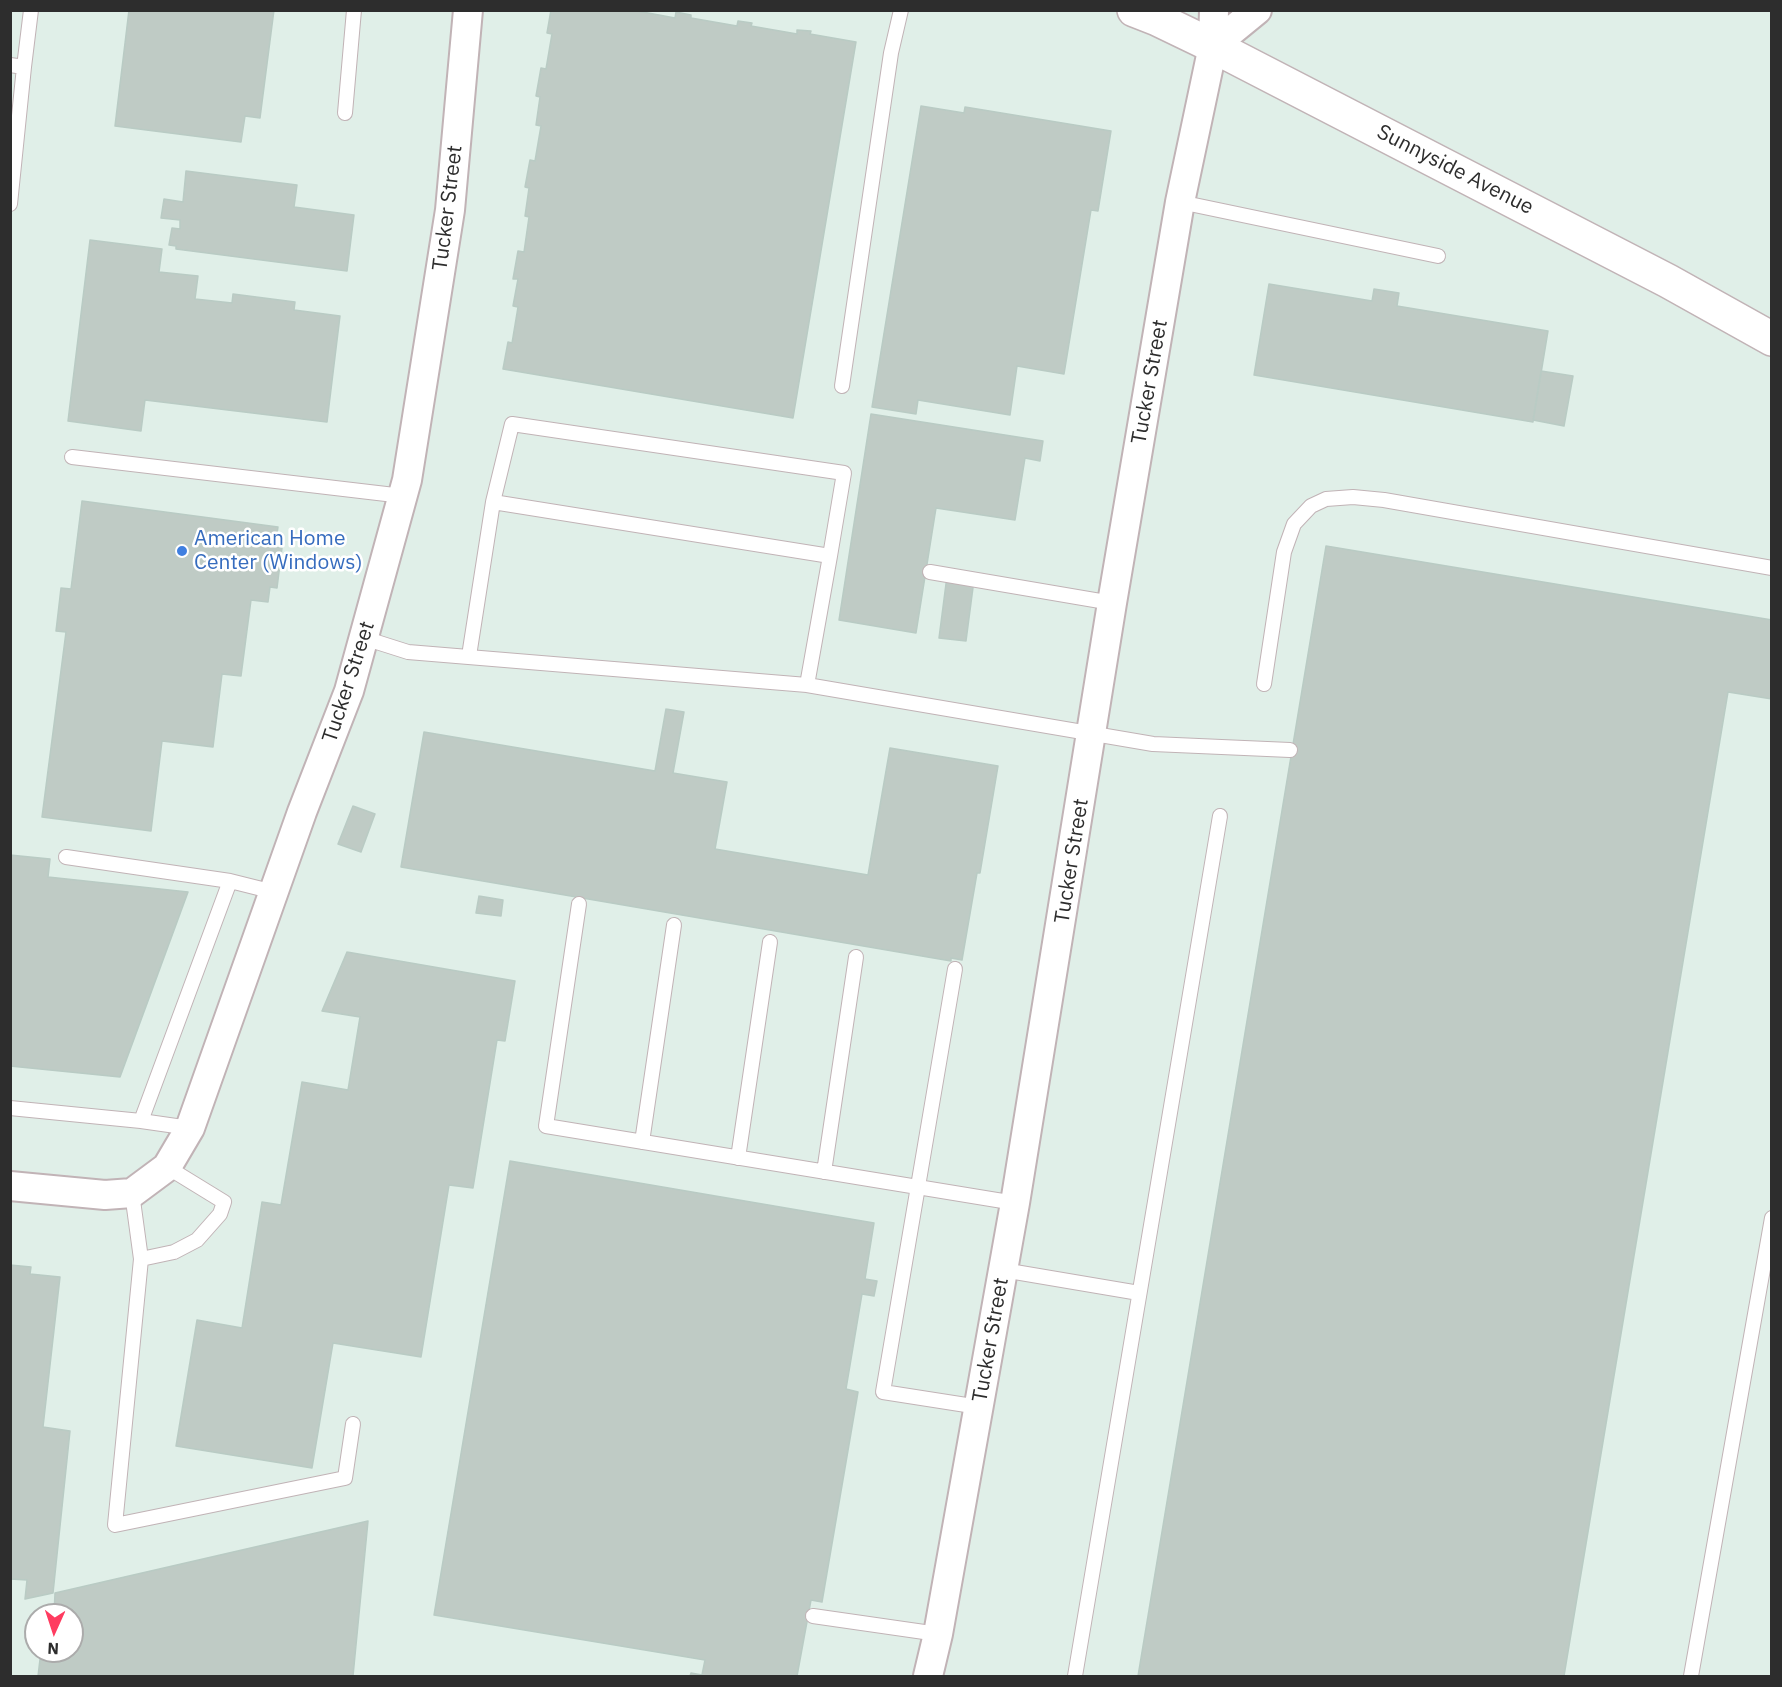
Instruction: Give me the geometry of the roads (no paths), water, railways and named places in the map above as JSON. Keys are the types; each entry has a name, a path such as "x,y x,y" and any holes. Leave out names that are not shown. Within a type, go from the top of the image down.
{"street":[{"name":"Tucker Street","path":"132,1193 167,1167 190,1128 302,812 350,691 403,496 416,426 450,210 468,10"},
{"name":"Sunnyside Avenue","path":"1134,10 1213,46 1668,281 1772,339"},
{"name":"Tucker Street","path":"928,1677 938,1634 1015,1203 1112,603 1180,202 1213,46 1214,10"},
{"path":"1213,46 1257,10"},
{"path":"10,1186 105,1195 132,1193"}],"lane":[{"path":"10,204 17,66 31,10"},
{"path":"345,113 354,10"},
{"path":"842,386 891,53 901,10"},
{"path":"1180,202 1438,256"},
{"path":"469,656 493,502 512,424 844,474 807,685"},
{"path":"72,457 403,496"},
{"path":"1264,684 1284,552 1294,524 1311,506 1326,499 1353,497 1384,500 1772,568"},
{"path":"493,502 830,556"},
{"path":"930,572 1112,603"},
{"path":"364,638 408,652 807,685 1153,744 1290,750"},
{"path":"1075,1677 1220,816"},
{"path":"66,857 230,880 274,892"},
{"path":"141,1121 230,880"},
{"path":"579,904 546,1126 1015,1203"},
{"path":"642,1142 674,925"},
{"path":"738,1158 770,942"},
{"path":"824,1172 856,957"},
{"path":"955,969 883,1392 979,1407"},
{"path":"10,1108 190,1128"},
{"path":"141,1259 174,1252 197,1240 220,1214 224,1202 167,1167"},
{"path":"132,1193 141,1259 115,1525 345,1478 353,1424"},
{"path":"1691,1677 1772,1218"},
{"path":"1003,1270 1139,1293"},
{"path":"813,1617 938,1634"}],"place":[{"name":"American Home Center (Windows)","path":"182,551"}]}
